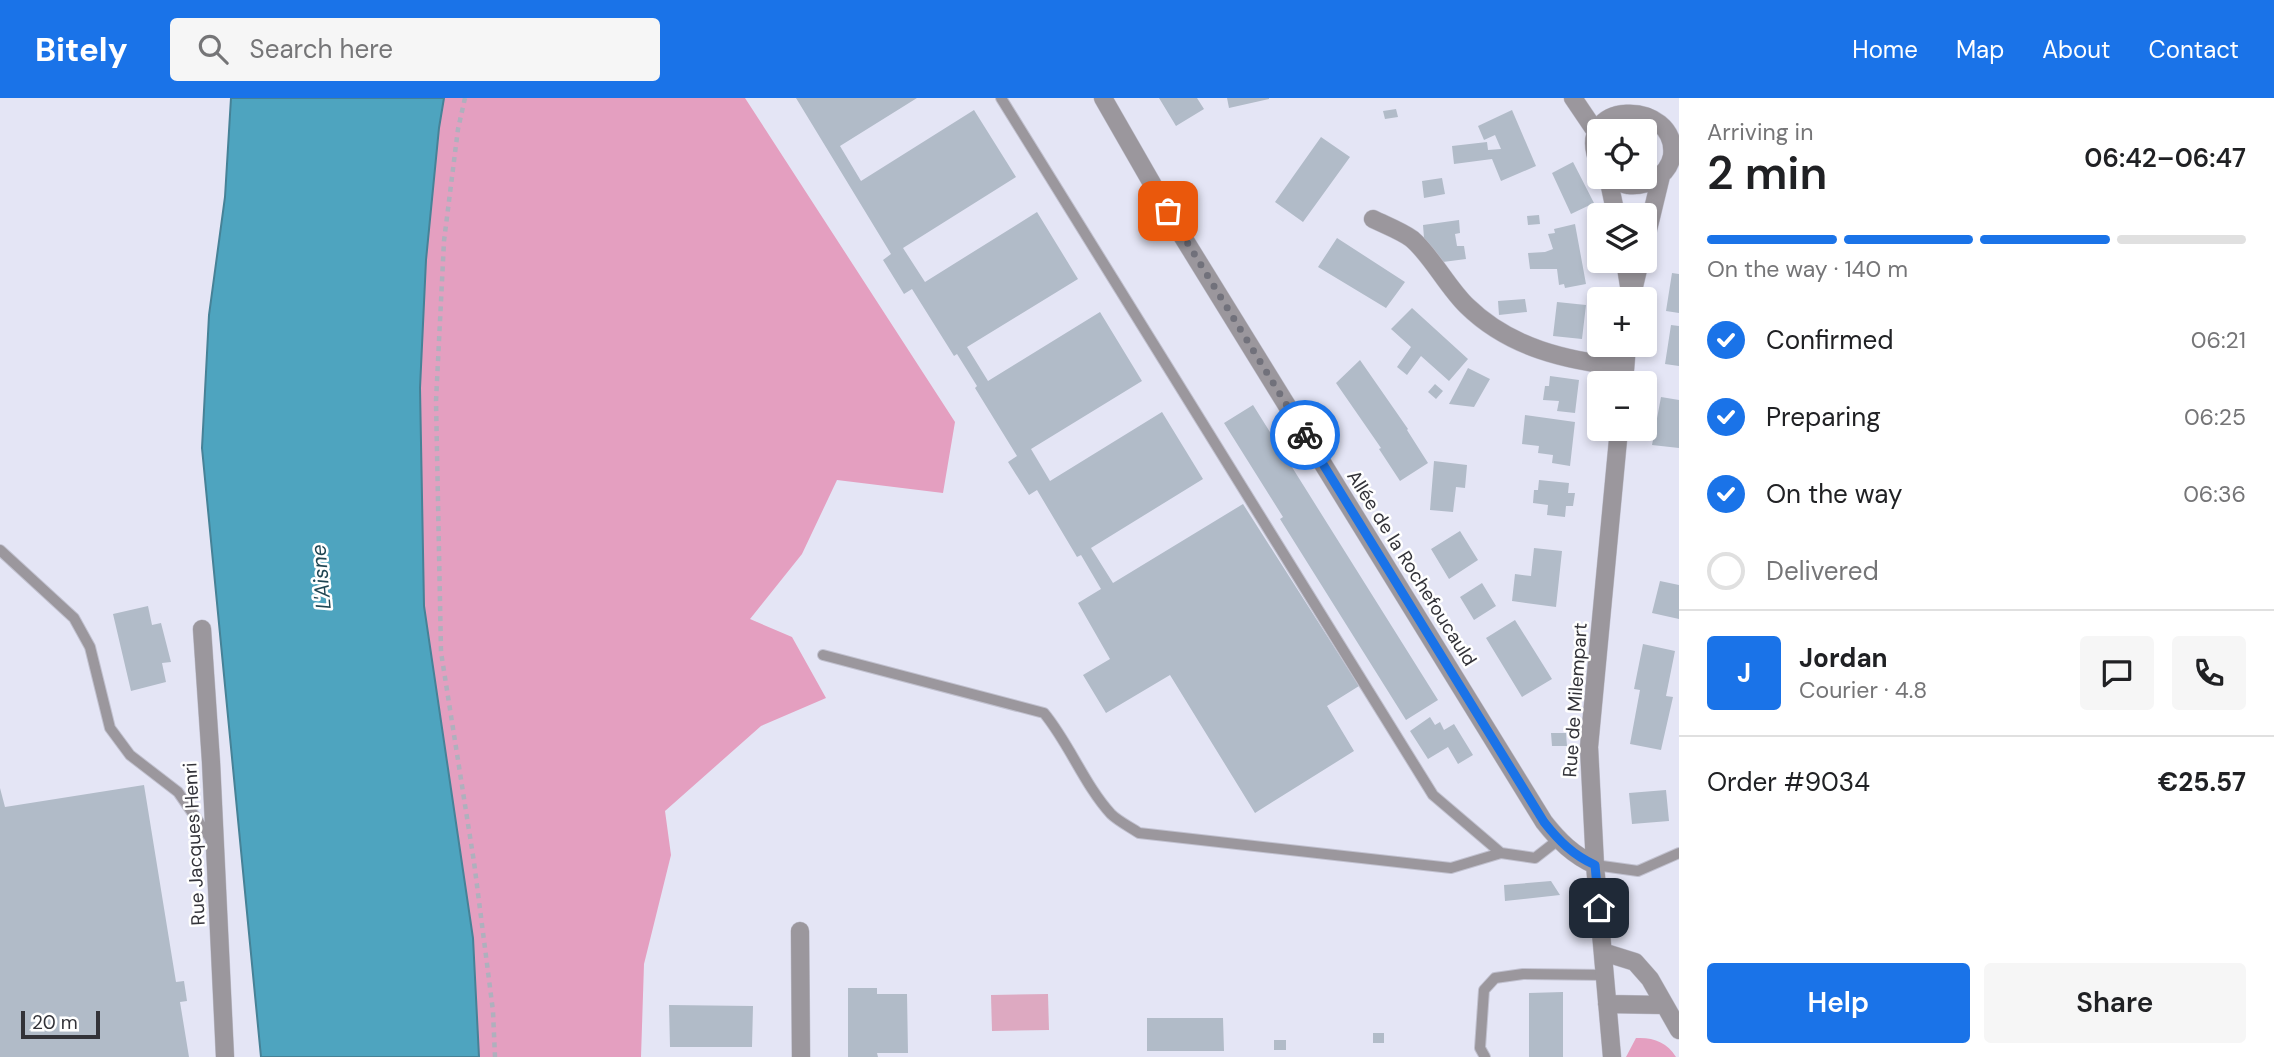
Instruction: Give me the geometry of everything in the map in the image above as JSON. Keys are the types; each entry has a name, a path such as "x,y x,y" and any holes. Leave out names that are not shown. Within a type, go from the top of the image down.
{"street":[{"name":"Allée de la Rochefoucauld","path":"1103,98 1181,234 1537,810 1558,840 1579,858 1595,865"},
{"path":"1573,98 1587,119"},
{"path":"1609,98 1628,106"},
{"path":"1604,119 1614,111 1628,106 1679,116"},
{"path":"1654,203 1661,176 1675,157 1669,127 1658,114"},
{"path":"1657,178 1661,176"},
{"path":"1373,219 1412,240 1466,305 1494,329 1528,347 1610,371"},
{"name":"Rue de Milempart","path":"1612,1057 1595,865 1588,747 1618,441"},
{"name":"Rue Jacques Henri","path":"202,629 225,1057"},
{"path":"800,931 801,1057"},
{"path":"1603,951 1635,962 1650,979 1679,1030"},
{"path":"1607,1003 1663,1005"}],"lane":[{"path":"1001,98 1433,795 1502,853"},
{"path":"0,550 75,618 90,647 110,728 130,755 178,792 215,846"},
{"path":"823,655 1044,713 1112,815 1139,833 1451,868 1502,853 1535,858 1558,840"},
{"path":"1595,865 1637,871 1679,853"},
{"path":"1485,1057 1480,1048 1484,990 1495,978 1523,974 1605,975"}],"path":[{"path":"465,98 458,129 444,240 436,401 441,652 474,862 493,1011 495,1057"}],"shaded area":[{"path":"444,98 745,98 955,422 943,493 837,480 802,554 750,619 792,637 826,698 761,726 665,811 671,855 644,964 641,1057 479,1057 473,938 424,606 420,388 426,260"},
{"path":"1048,994 1049,1030 992,1031 991,995"},
{"path":"1636,1038 1659,1042 1676,1057 1626,1057"}],"water":[{"name":"L'Aisne","path":"231,98 444,98 426,260 420,388 424,606 473,938 479,1057 261,1057 202,448 209,315 225,197"}],"building":[{"path":"796,98 917,98 840,146 861,181 974,110 1016,177 903,248 925,282 1037,212 1078,279 967,347 988,381 1100,312 1142,381 1031,449 1050,481 1162,412 1203,479 1091,548 1113,583 1243,504 1359,686 1327,706 1354,751 1255,813 1170,675 1106,713 1083,675 1110,659 1078,603 1101,589 1081,555 1077,557 1037,490 1029,495 1008,462 1017,456 975,388 977,386 957,354 954,356 912,289 904,294 883,260 891,254"},
{"path":"1159,98 1197,98 1204,109 1176,126"},
{"path":"1227,98 1269,98 1269,99 1229,108"},
{"path":"1396,109 1398,117 1385,119 1383,111"},
{"path":"1512,110 1536,166 1501,181 1492,159 1454,164 1452,146 1487,142 1488,150 1501,149 1495,135 1484,140 1478,126"},
{"path":"1321,137 1350,157 1303,222 1275,202"},
{"path":"1573,162 1594,203 1587,203 1587,206 1571,214 1552,173"},
{"path":"1442,178 1445,194 1424,198 1422,181"},
{"path":"1539,215 1540,224 1528,225 1527,216"},
{"path":"1459,220 1460,233 1455,234 1457,246 1464,246 1466,259 1443,262 1424,238 1423,225"},
{"path":"1575,224 1586,284 1565,288 1564,284 1559,285 1557,269 1530,269 1528,253 1553,249 1548,234 1555,233 1554,229"},
{"path":"1337,238 1405,282 1386,308 1318,267"},
{"path":"1672,273 1679,274 1679,313 1666,311"},
{"path":"1525,299 1527,312 1499,315 1498,301"},
{"path":"1557,302 1586,305 1582,339 1553,336"},
{"path":"1412,308 1468,359 1449,381 1421,356 1407,375 1397,367 1411,347 1391,329"},
{"path":"1671,325 1679,326 1679,366 1665,364"},
{"path":"1360,360 1428,463 1400,481 1379,449 1381,448 1336,383"},
{"path":"1468,368 1490,379 1474,407 1449,404"},
{"path":"1550,376 1579,380 1575,413 1557,411 1559,401 1543,400"},
{"path":"1435,384 1443,391 1436,399 1428,392"},
{"path":"1661,397 1679,400 1679,448 1652,445 1653,441 1657,441"},
{"path":"1253,405 1438,700 1406,720 1280,519 1283,517 1224,423"},
{"path":"1525,415 1575,422 1570,466 1552,463 1553,455 1538,453 1539,446 1522,444"},
{"path":"1434,461 1467,465 1465,488 1456,487 1453,512 1430,510"},
{"path":"1539,480 1569,483 1568,493 1575,493 1573,506 1566,506 1565,517 1547,515 1548,505 1533,503 1534,490 1538,490"},
{"path":"1460,531 1478,560 1449,579 1431,549"},
{"path":"1534,548 1562,551 1556,607 1512,601 1515,574 1531,576"},
{"path":"1660,581 1679,585 1679,619 1652,613"},
{"path":"1482,583 1496,606 1474,620 1460,597"},
{"path":"148,606 152,625 161,623 171,662 162,663 166,682 131,691 113,614"},
{"path":"1515,620 1552,679 1522,697 1486,638"},
{"path":"1643,644 1675,651 1666,696 1673,697 1661,750 1630,744 1640,690 1634,689"},
{"path":"1430,717 1435,725 1440,722 1444,730 1454,724 1473,755 1458,764 1448,747 1428,759 1410,731"},
{"path":"1551,733 1566,733 1567,746 1552,746"},
{"path":"144,785 176,982 184,981 187,1001 180,1002 189,1057 0,1057 0,788 5,807"},
{"path":"1666,790 1669,821 1632,824 1629,793"},
{"path":"1551,881 1560,895 1505,901 1504,885"},
{"path":"848,988 877,988 877,994 907,994 908,1053 848,1057"},
{"path":"1563,992 1563,1057 1529,1057 1529,993"},
{"path":"669,1005 753,1006 752,1047 670,1047"},
{"path":"1147,1018 1223,1018 1224,1051 1147,1051"},
{"path":"1373,1033 1384,1033 1384,1043 1373,1043"},
{"path":"1274,1040 1286,1040 1286,1050 1274,1050"}],"way so far":[{"path":"1168,211 1305,435"}],"route":[{"path":"1305,435 1544,822 1558,840 1579,858 1595,865 1599,908"}]}
